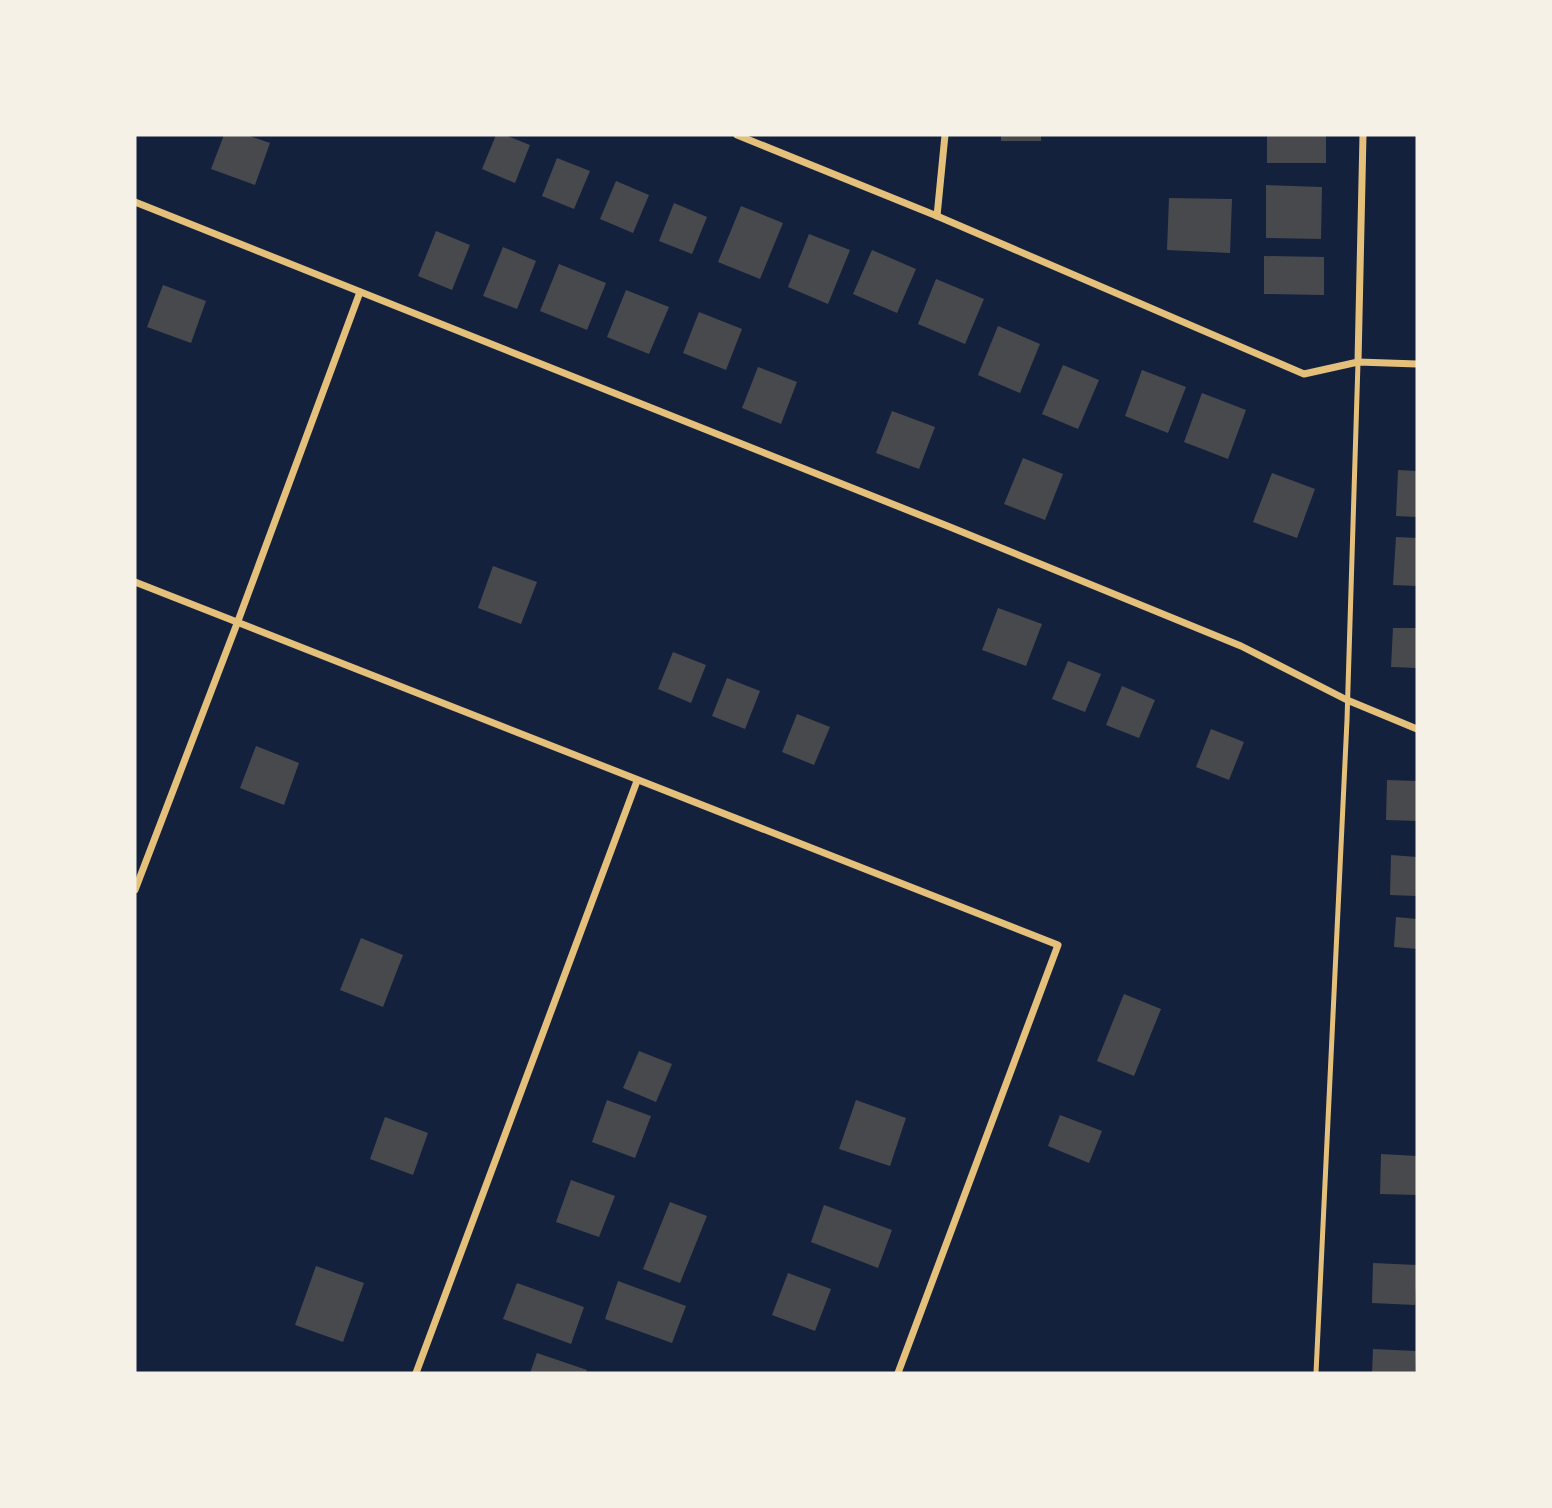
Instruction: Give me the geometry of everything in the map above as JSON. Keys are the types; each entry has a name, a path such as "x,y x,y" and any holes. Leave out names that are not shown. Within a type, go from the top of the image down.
{"street":[{"path":"737,135 937,216 1304,374 1357,362 1417,364"},
{"path":"937,216 945,135"},
{"path":"1357,362 1363,135"},
{"path":"135,202 1241,646 1347,700 1417,729"},
{"path":"135,890 360,292"},
{"path":"135,582 1058,945 898,1373"},
{"path":"416,1373 637,781"}],"lane":[{"path":"1316,1373 1347,700 1357,362"}],"building":[{"path":"224,135 247,135 270,143 255,185 211,169"},
{"path":"496,135 505,135 530,145 515,183 482,169"},
{"path":"1001,135 1041,135 1041,141 1001,141"},
{"path":"1267,135 1326,135 1326,163 1267,163"},
{"path":"557,158 590,171 574,209 542,196"},
{"path":"616,181 649,195 633,233 600,219"},
{"path":"1266,185 1322,187 1321,239 1266,238"},
{"path":"1169,198 1232,199 1230,253 1167,250"},
{"path":"674,203 707,217 692,254 659,241"},
{"path":"741,206 783,223 760,279 718,262"},
{"path":"436,231 470,245 452,290 418,276"},
{"path":"809,234 850,250 828,304 788,287"},
{"path":"503,247 536,261 517,309 483,296"},
{"path":"872,250 916,269 897,313 853,294"},
{"path":"1264,256 1324,257 1324,295 1264,294"},
{"path":"559,264 606,283 587,330 540,311"},
{"path":"936,279 984,299 965,344 918,324"},
{"path":"163,285 206,301 191,343 147,327"},
{"path":"626,290 669,307 649,354 607,337"},
{"path":"699,312 742,329 726,370 683,353"},
{"path":"998,326 1040,344 1020,393 978,375"},
{"path":"1063,365 1099,380 1078,429 1042,414"},
{"path":"758,367 797,382 781,424 742,408"},
{"path":"1142,370 1186,387 1168,433 1125,416"},
{"path":"1202,393 1246,410 1228,459 1184,442"},
{"path":"892,411 935,427 919,469 876,453"},
{"path":"1023,458 1063,474 1045,520 1004,504"},
{"path":"1398,470 1417,471 1417,517 1396,516"},
{"path":"1272,473 1315,489 1297,538 1253,522"},
{"path":"1396,537 1417,538 1417,586 1393,585"},
{"path":"493,566 537,582 521,624 478,608"},
{"path":"998,608 1042,624 1026,666 982,650"},
{"path":"1393,628 1417,628 1417,668 1391,667"},
{"path":"673,652 706,665 691,703 658,689"},
{"path":"1068,661 1101,674 1085,712 1052,699"},
{"path":"727,678 760,691 745,729 712,716"},
{"path":"1122,686 1155,700 1139,738 1106,725"},
{"path":"797,714 830,727 814,765 782,752"},
{"path":"1211,729 1244,742 1229,780 1196,767"},
{"path":"256,746 299,763 284,805 240,788"},
{"path":"1387,780 1417,781 1417,821 1386,820"},
{"path":"1391,855 1417,857 1417,896 1390,895"},
{"path":"1396,917 1417,919 1417,949 1394,947"},
{"path":"361,938 403,955 383,1007 340,990"},
{"path":"1124,994 1161,1009 1134,1076 1097,1061"},
{"path":"639,1051 672,1064 656,1102 623,1088"},
{"path":"607,1100 651,1116 635,1158 592,1142"},
{"path":"856,1100 906,1118 890,1166 839,1149"},
{"path":"1060,1115 1102,1131 1089,1163 1048,1146"},
{"path":"385,1117 428,1133 413,1175 370,1159"},
{"path":"1381,1154 1417,1156 1417,1195 1380,1194"},
{"path":"571,1180 615,1196 599,1237 556,1222"},
{"path":"670,1202 707,1216 680,1283 643,1269"},
{"path":"824,1205 892,1230 878,1268 811,1242"},
{"path":"1373,1263 1417,1265 1415,1305 1372,1303"},
{"path":"316,1266 364,1283 343,1342 295,1325"},
{"path":"788,1273 831,1289 815,1331 772,1315"},
{"path":"618,1281 686,1306 672,1343 605,1319"},
{"path":"517,1283 584,1307 571,1344 503,1319"},
{"path":"1373,1349 1416,1351 1415,1373 1372,1373"},
{"path":"537,1353 587,1370 586,1373 530,1373"}]}
